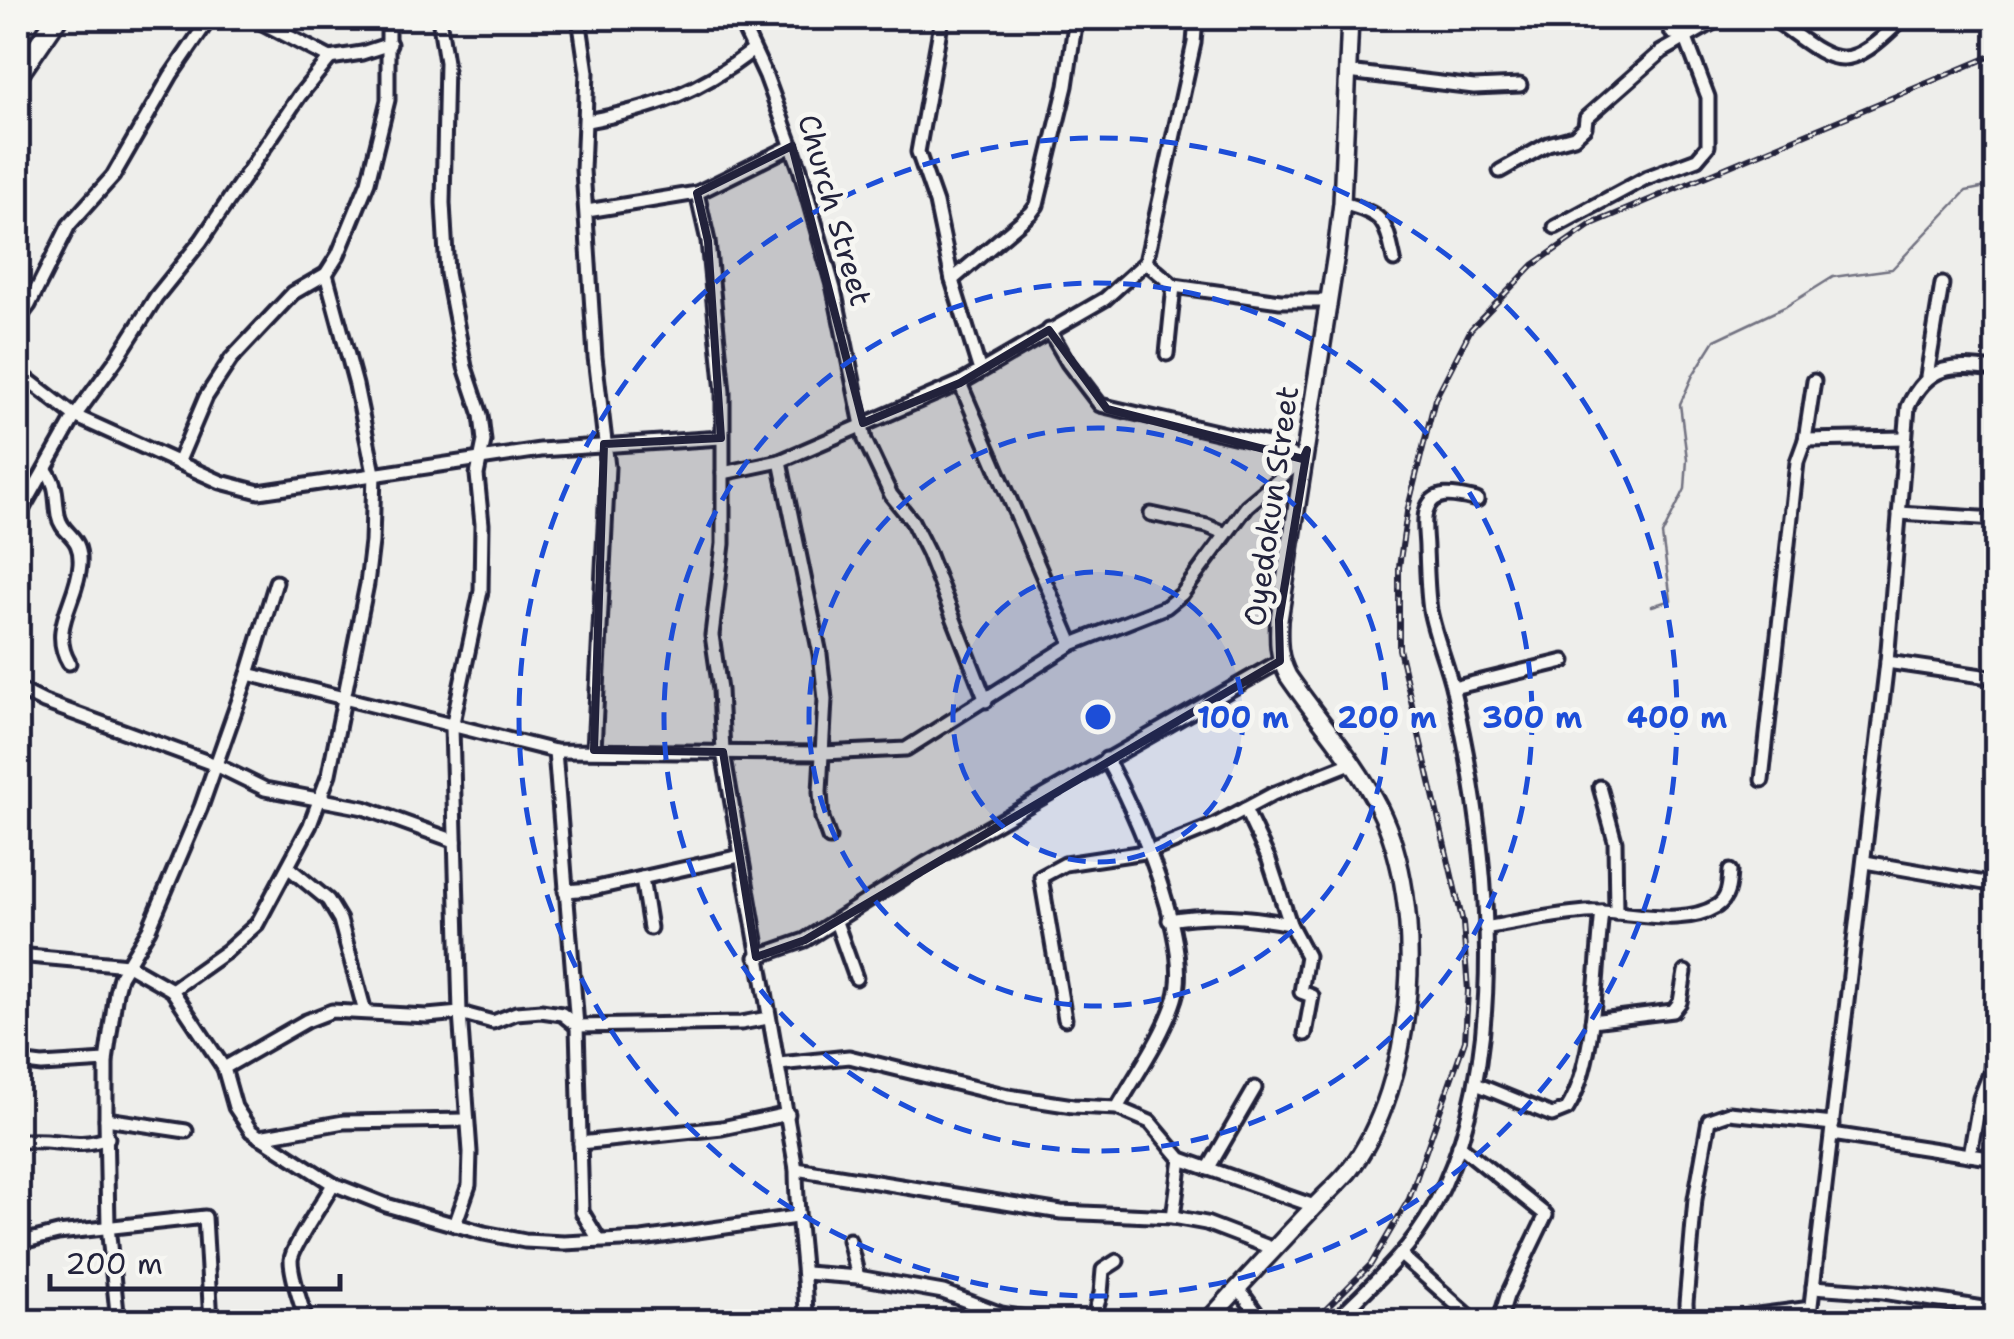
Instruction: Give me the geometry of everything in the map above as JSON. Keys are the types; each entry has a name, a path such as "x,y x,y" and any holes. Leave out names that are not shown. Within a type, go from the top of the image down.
{"main road":[{"path":"18,75 55,18"},
{"path":"18,66 41,38"}],"street":[{"path":"18,320 68,225 113,176 171,75 210,18"},
{"path":"253,18 330,58 390,44"},
{"path":"178,463 206,398 231,359 293,293 326,274 349,231 368,182 388,100 388,18"},
{"path":"439,18 446,62 443,204 448,273 465,367 481,416 484,441 477,475 482,524 480,592 452,726 460,1013 470,1152 469,1186 455,1225"},
{"path":"579,18 586,72 583,170 608,466 594,750"},
{"name":"Church Street","path":"739,18 792,146 834,289 866,440 884,482 912,521 928,554 986,701"},
{"path":"942,18 918,152 936,203 952,280 980,371"},
{"path":"952,280 1037,205 1066,86 1076,18"},
{"path":"723,473 780,461 960,383 1105,299 1146,262 1194,43 1196,18"},
{"name":"Oyedokun Street","path":"1207,1322 1348,1172 1380,1116 1406,1005 1408,948 1403,872 1380,810 1280,661 1279,620 1342,202 1350,18"},
{"path":"1664,18 1672,33 1684,36"},
{"path":"1500,171 1548,144 1579,133 1586,118 1639,69 1684,36 1721,18"},
{"path":"1772,18 1830,58 1842,60 1872,44 1903,18"},
{"path":"1555,227 1646,178 1704,154 1710,133 1708,97 1684,36"},
{"path":"587,122 644,110 680,95 732,67 752,51"},
{"path":"18,517 75,416 156,297 202,241 300,95 330,58"},
{"path":"1348,72 1474,87 1520,85"},
{"path":"587,210 697,193 792,146"},
{"path":"697,193 708,241 723,392 723,544 712,635 720,690 722,752 756,957 788,1114 796,1169 796,1218 806,1272 806,1322"},
{"path":"1342,202 1384,220 1394,260"},
{"path":"1146,262 1174,286 1327,302"},
{"path":"172,990 257,924 310,825 329,774 367,584 374,473 356,385 326,274"},
{"path":"1942,284 1928,376 1908,407 1904,438 1887,662 1865,862 1833,1129 1810,1315 1700,1322 1687,1319 1698,1171 1709,1120 1729,1114 1833,1129 1996,1160"},
{"path":"1167,354 1174,286"},
{"path":"248,674 555,751 823,753 906,749 1072,644 1166,606 1182,594 1247,506 1304,456 1100,405 1049,330"},
{"path":"1928,376 1943,368 1996,370"},
{"path":"18,372 75,416 222,482 259,492 604,444 721,438"},
{"path":"1762,780 1797,462 1814,380"},
{"path":"960,383 1072,644"},
{"path":"1804,440 1904,438"},
{"path":"780,461 820,654 825,699 822,818 829,838"},
{"path":"46,470 56,482 58,520 77,540 80,552 74,593 60,639 69,663"},
{"path":"1334,1322 1401,1255 1432,1211 1452,1168 1476,1084 1485,1020 1485,928 1472,788 1453,688 1430,610 1426,512 1437,496 1478,500"},
{"path":"1899,513 1996,520"},
{"path":"1150,514 1226,534"},
{"path":"118,1322 108,1226 106,1119 106,1061 116,992 166,891 216,765 276,582"},
{"path":"756,957 805,940 925,864 1280,661"},
{"path":"1453,688 1564,661"},
{"path":"1887,662 1996,678"},
{"path":"18,689 216,765 265,789 364,808 454,841"},
{"path":"555,751 577,1026 582,1212 599,1240"},
{"path":"1106,759 1128,796 1151,851 1169,920 1179,982 1175,1000 1118,1108"},
{"path":"1065,1019 1041,877 1064,864 1151,851 1351,763"},
{"path":"1476,1084 1552,1115 1561,1113 1574,1098 1592,1021 1609,912 1614,841 1600,787"},
{"path":"1245,809 1306,956 1301,992 1312,996 1305,1034"},
{"path":"565,891 592,889 740,856"},
{"path":"1865,862 1996,885"},
{"path":"289,868 328,900 340,920 365,1012"},
{"path":"1485,928 1609,912 1663,916 1707,910 1722,901 1729,890 1730,871"},
{"path":"642,878 650,928"},
{"path":"1169,920 1206,914 1290,924"},
{"path":"836,922 856,978"},
{"path":"18,955 128,965 172,990 224,1068 235,1107 259,1138 333,1184 386,1206 525,1241 642,1239 796,1218"},
{"path":"1592,1021 1674,1011 1680,1002 1685,972"},
{"path":"1970,1155 1980,1098 1991,1071 1996,1000"},
{"path":"224,1068 332,1011 427,1016 460,1013 493,1022 516,1013 541,1011 562,1014 577,1026 741,1023 768,1018"},
{"path":"779,1064 849,1057 1008,1096 1118,1108 1150,1122 1181,1159 1314,1206"},
{"path":"18,1062 42,1065 106,1061"},
{"path":"1208,1169 1254,1088"},
{"path":"580,1142 722,1128 788,1114"},
{"path":"106,1119 186,1131"},
{"path":"259,1138 344,1122 466,1120"},
{"path":"18,1142 32,1139 88,1146 108,1138"},
{"path":"1459,1145 1546,1215 1507,1296 1499,1322"},
{"path":"1173,1217 1181,1159"},
{"path":"796,1169 1061,1212 1206,1222 1274,1249"},
{"path":"306,1322 291,1260 333,1184"},
{"path":"18,1242 108,1226 205,1217 211,1322"},
{"path":"848,1240 858,1277"},
{"path":"1401,1255 1459,1317 1476,1322"},
{"path":"1092,1322 1103,1270 1118,1261"},
{"path":"806,1272 943,1292 1001,1314 1051,1322"},
{"path":"1813,1287 1882,1292 1996,1310"},
{"path":"1238,1288 1264,1322"}],"highlighted area":[{"path":"792,146 863,423 960,383 1049,330 1107,409 1303,459 1307,450 1279,620 1280,661 805,940 756,957 723,752 594,750 604,444 721,438 708,241 697,193"}],"waterway":[{"path":"1652,606 1671,600 1662,535 1685,489 1687,459 1680,404 1715,340 1785,307 1833,277 1892,269 1966,191 1996,185"}],"railway":[{"path":"1313,1322 1371,1264 1409,1199 1465,1040 1468,991 1463,923 1399,649 1399,567 1407,512 1435,399 1471,329 1533,265 1592,224 1996,54"}]}
